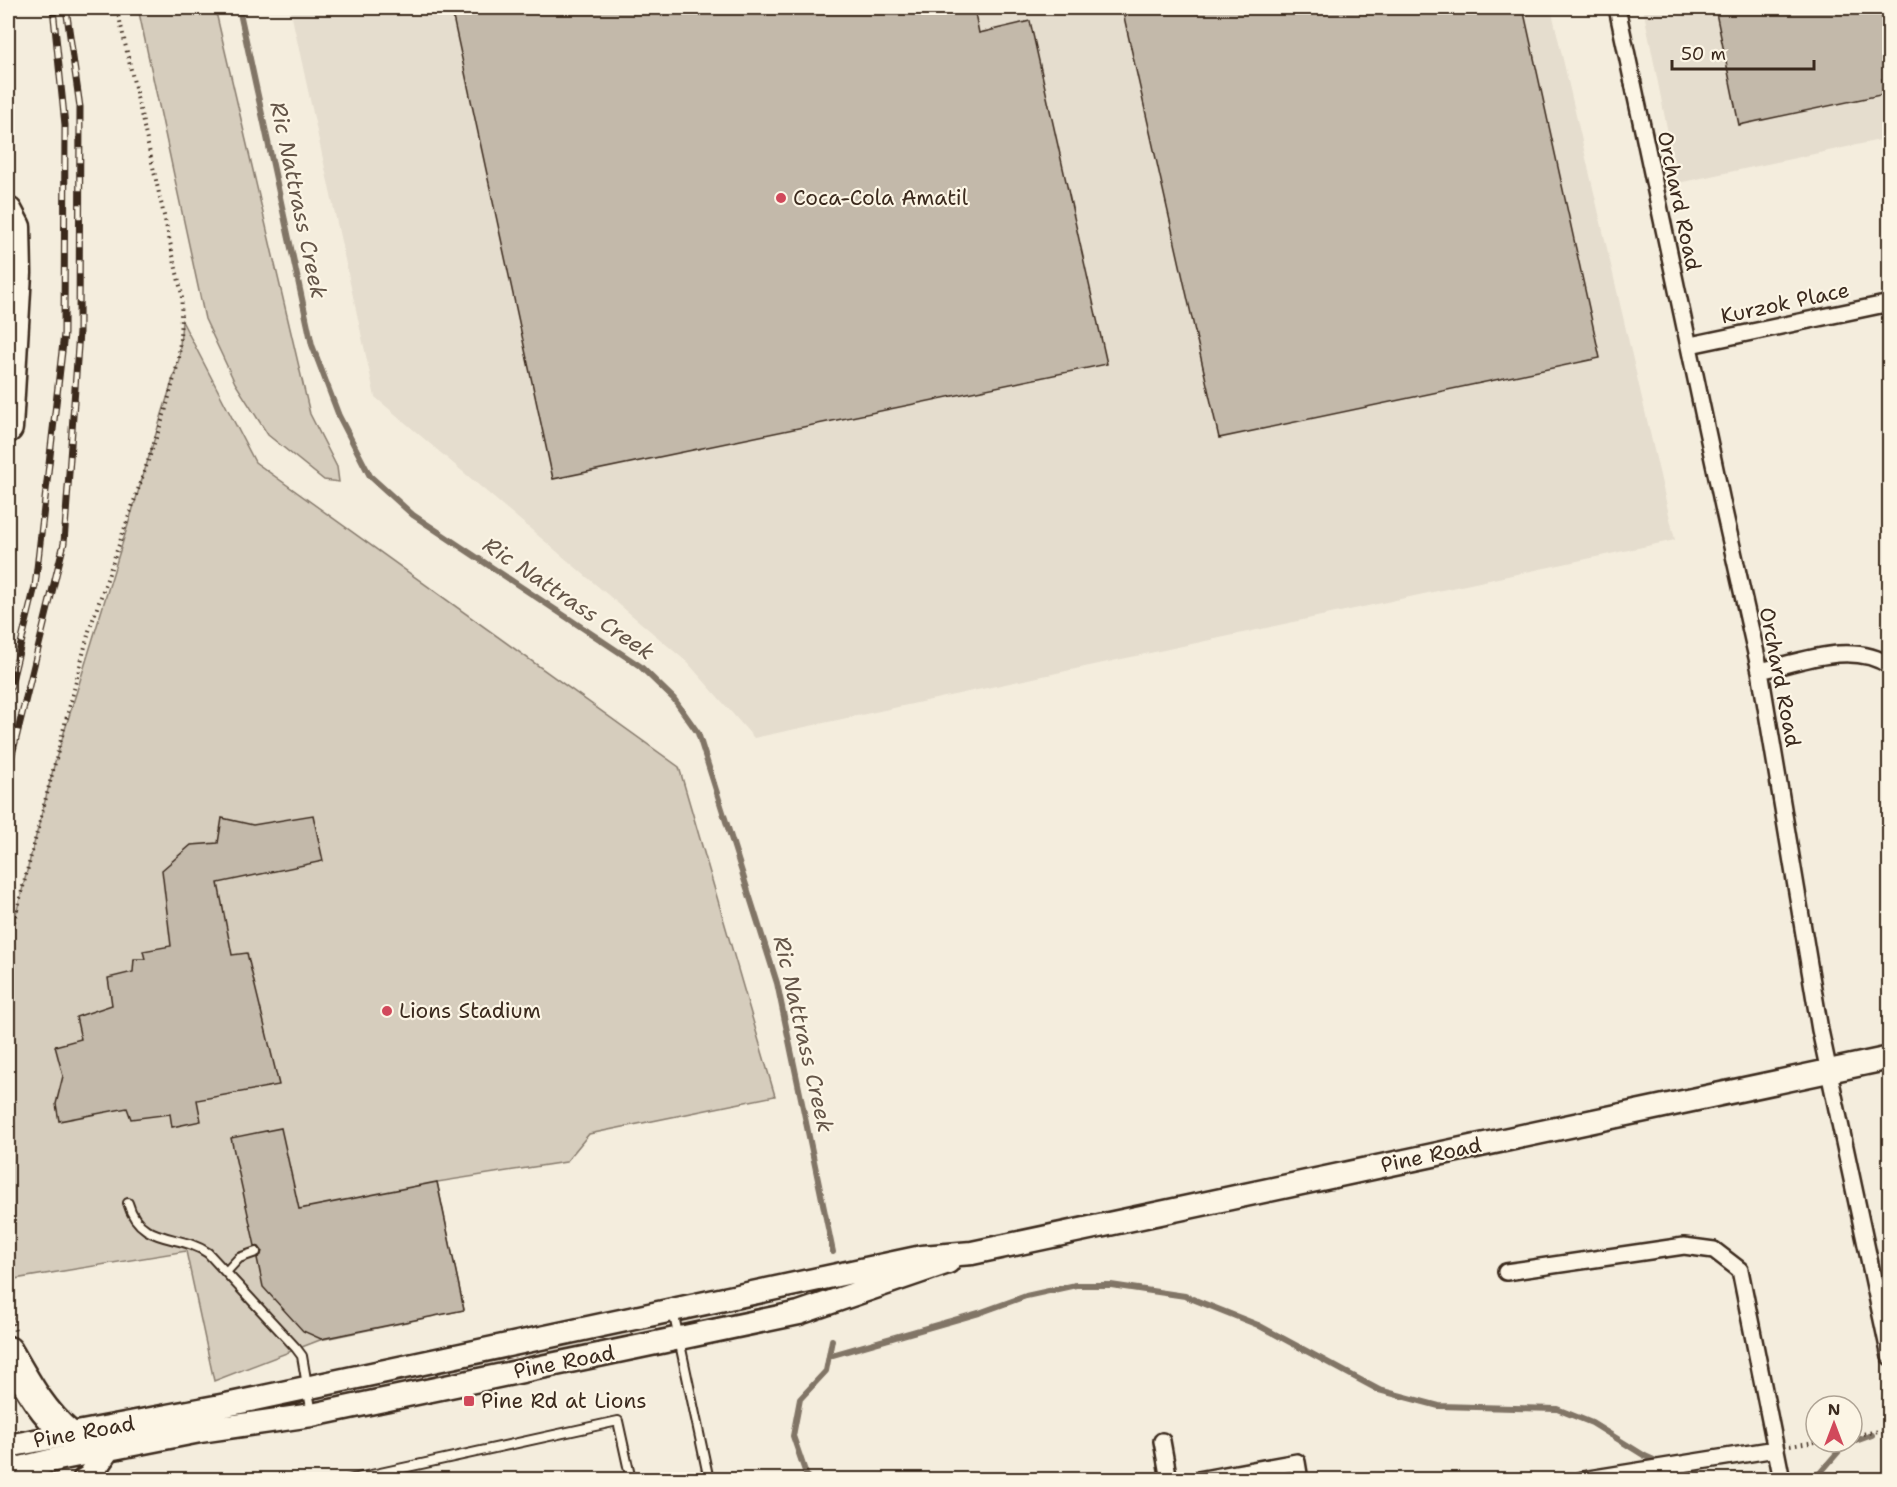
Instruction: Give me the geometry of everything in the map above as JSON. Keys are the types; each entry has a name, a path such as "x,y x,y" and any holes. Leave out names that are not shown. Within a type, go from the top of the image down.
{"highway":[{"path":"8,212 16,227 17,273 8,428"},
{"path":"8,1352 41,1407 68,1434"}],"street":[{"name":"Orchard Road","path":"1617,8 1760,671 1828,1071 1890,1357"},
{"name":"Kurzok Place","path":"1690,345 1890,303"},
{"path":"1760,671 1833,655 1859,654 1878,658 1890,666"},
{"name":"Pine Road","path":"8,1446 307,1388 922,1257 972,1253 1890,1058"},
{"path":"1506,1272 1684,1246 1714,1250 1740,1270 1782,1479"},
{"name":"Pine Road","path":"10,1468 200,1431 312,1415 799,1313 917,1274 972,1253"},
{"path":"1162,1441 1169,1479"},
{"path":"1582,1479 1776,1449"},
{"path":"84,1479 89,1477 108,1450"},
{"path":"1198,1479 1297,1462 1300,1479"}],"lane":[{"path":"128,1203 131,1214 149,1231 159,1237 197,1245 226,1272 296,1348 302,1356 312,1415"},
{"path":"226,1272 238,1258 256,1252"},
{"path":"673,1310 709,1479"},
{"path":"348,1479 618,1421 631,1479"}],"path":[{"path":"8,945 90,631 165,412 179,359 182,295 117,8"},
{"path":"1864,1434 1890,1429"},
{"path":"1776,1449 1804,1444"}],"shaded area":[{"path":"138,8 215,8 310,414 337,467 339,482 324,480 268,435 235,383 205,319"},
{"path":"290,8 1551,8 1675,540 754,738 688,663 375,397"},
{"path":"1643,8 1889,8 1889,138 1678,183"},
{"path":"182,321 255,462 679,767 775,1096 589,1134 566,1162 437,1182 464,1310 320,1340 214,1381 186,1251 8,1280 8,945 55,762 179,359"}],"building":[{"name":"Coca-Cola Amatil","path":"451,8 974,8 979,33 1030,21 1107,364 553,479"},
{"path":"1122,8 1523,8 1600,358 1219,438"},
{"path":"1715,8 1890,8 1890,78 1882,79 1885,94 1739,125"},
{"path":"313,815 323,861 218,883 232,955 247,953 279,1085 197,1100 201,1121 172,1127 170,1114 131,1119 127,1108 59,1121 56,1104 63,1076 55,1046 81,1039 76,1017 112,1005 108,978 133,972 134,959 145,959 143,951 171,946 162,870 191,845 218,843 222,818 253,825"},
{"path":"281,1128 299,1209 437,1182 464,1310 321,1339 303,1331 263,1287 257,1258 262,1251 255,1246 231,1138"}],"waterway":[{"name":"Ric Nattrass Creek","path":"239,8 312,345 339,416 370,476 413,515 640,666 674,699 698,733 777,983 833,1252"},
{"path":"829,1356 979,1313 1026,1296 1076,1285 1111,1285 1185,1296 1258,1325 1379,1390 1439,1406 1557,1409 1592,1423 1645,1456 1663,1464"},
{"name":"Ric Nattrass Creek","path":"808,1480 793,1436 800,1399 826,1371 832,1340"},
{"path":"1805,1480 1820,1473 1839,1451 1853,1442 1872,1435"},
{"path":"1672,1469 1709,1480"}],"railway":[{"path":"8,697 35,586 64,334 65,125 53,8"},
{"path":"8,771 64,543 79,332 80,107 66,8"}],"place":[{"name":"Coca-Cola Amatil","path":"781,198"},
{"name":"Lions Stadium","path":"387,1011"},
{"name":"Pine Rd at Lions","path":"469,1401"}]}
